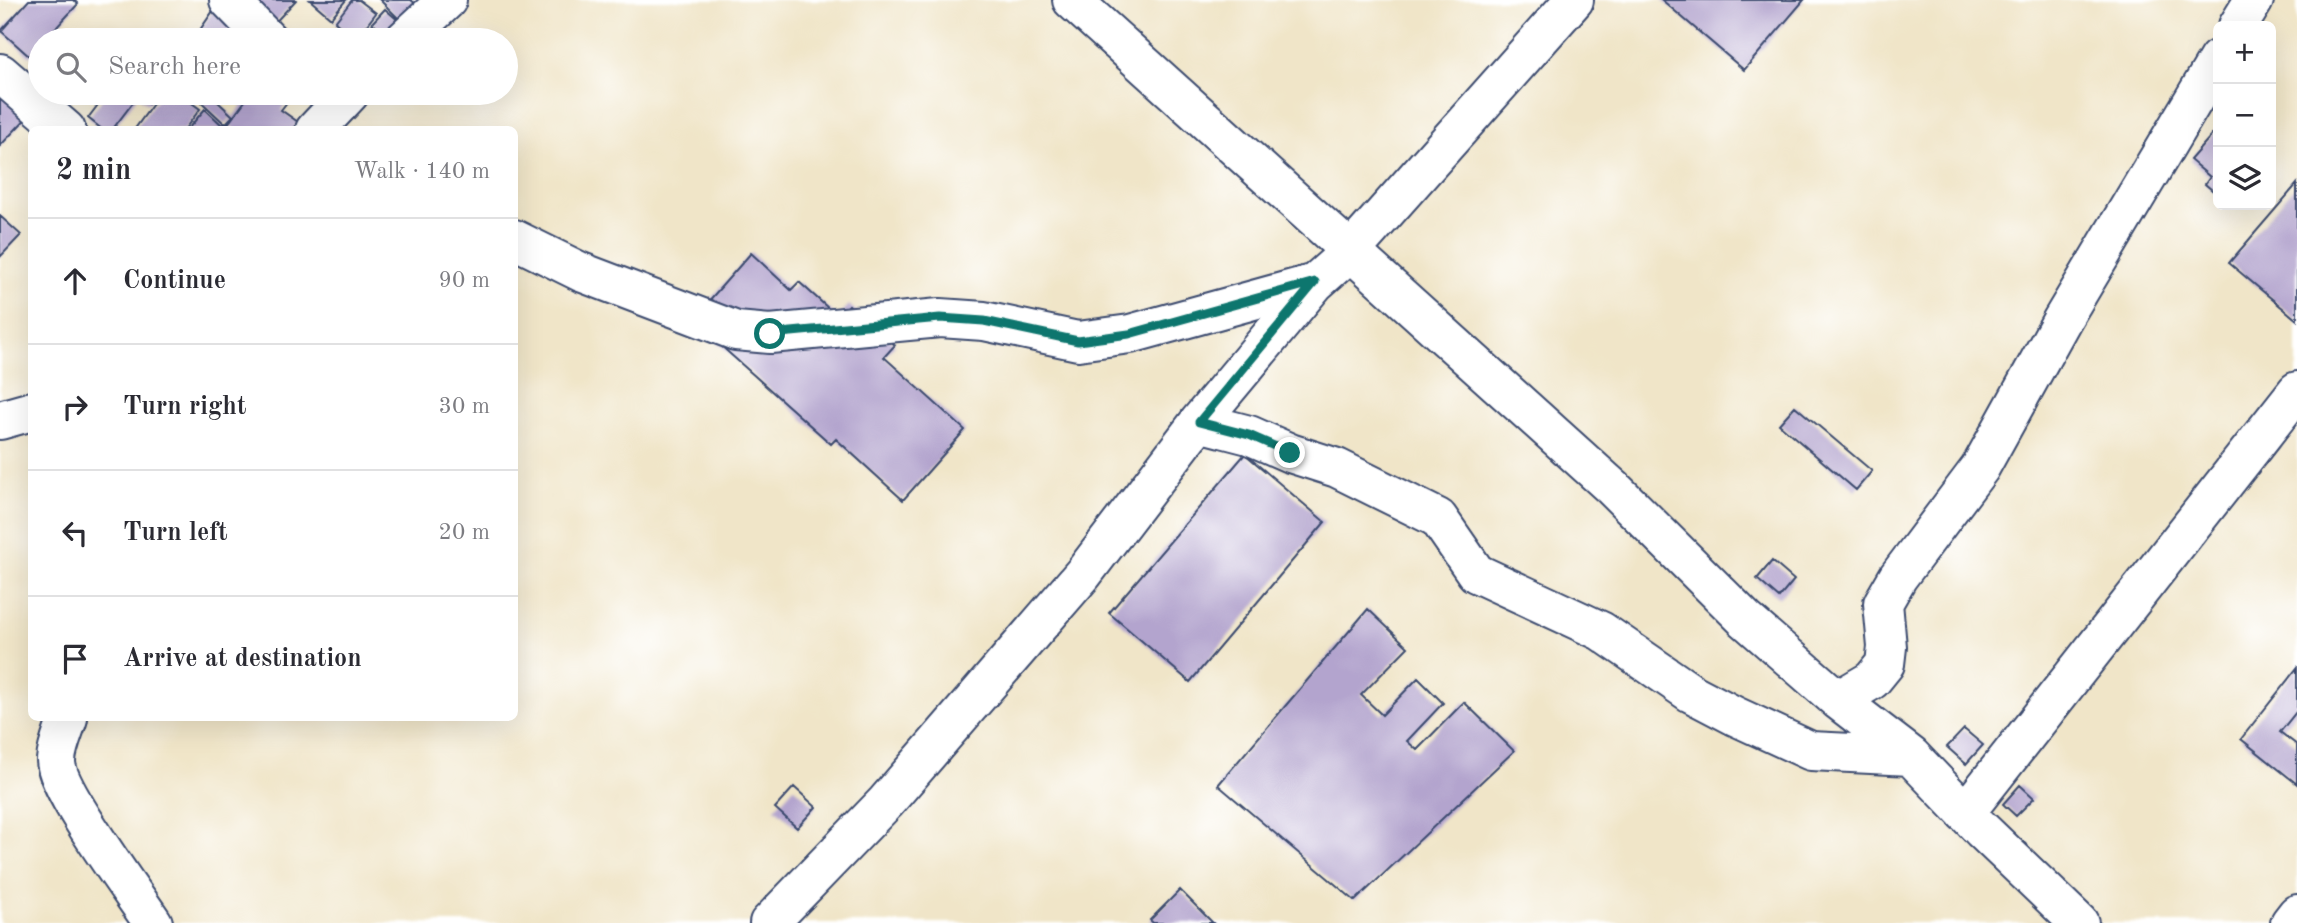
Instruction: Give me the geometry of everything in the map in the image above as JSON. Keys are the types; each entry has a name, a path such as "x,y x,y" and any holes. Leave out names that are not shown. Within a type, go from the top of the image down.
{"street":[{"path":"229,0 256,28"},
{"path":"417,28 447,0"},
{"path":"1072,0 1613,488 1745,620 1838,700 1911,756 1965,813 2079,923"},
{"path":"778,920 886,802 1083,574 1199,422 1315,282 1351,251 1574,0"},
{"path":"2241,21 2254,0"},
{"path":"1838,700 1872,680 1885,664 1888,647 1883,603 1898,577 1980,468 2062,320 2213,68"},
{"path":"0,73 28,97"},
{"path":"37,105 61,126"},
{"path":"518,241 581,272 736,331 770,334 940,318 984,321 1078,341 1129,334 1315,282"},
{"path":"1965,813 2297,391"},
{"path":"0,420 28,412"},
{"path":"1199,422 1249,435 1290,453 1337,468 1438,518 1476,573 1601,631 1691,693 1761,728 1811,751 1911,756"},
{"path":"67,721 56,761 61,780 76,808 153,923"},
{"path":"2290,923 2297,914"}],"building":[{"path":"29,0 74,0 78,4 56,28 28,28 28,55 1,31"},
{"path":"259,0 296,0 270,28 250,9"},
{"path":"310,0 346,0 331,18"},
{"path":"352,0 359,0 376,13 364,28 342,28 335,22"},
{"path":"380,0 411,0 417,5 401,21"},
{"path":"1662,0 1804,0 1744,70"},
{"path":"385,9 401,23 397,28 378,28 372,23"},
{"path":"213,11 238,28 201,28"},
{"path":"0,94 34,110 0,146"},
{"path":"98,105 131,105 115,126 98,126 88,118"},
{"path":"152,105 194,105 200,109 187,126 137,126"},
{"path":"205,105 221,105 233,116 225,124"},
{"path":"242,105 285,105 281,110 298,122 296,126 228,124"},
{"path":"205,109 223,126 190,126"},
{"path":"2213,134 2213,191 2205,184 2210,177 2190,160"},
{"path":"2297,184 2297,320 2229,263"},
{"path":"0,216 21,235 0,257"},
{"path":"751,253 791,290 799,282 838,317 849,305 895,345 884,357 965,430 903,500 836,439 831,444 692,320"},
{"path":"1795,406 1872,471 1856,490 1779,424"},
{"path":"1245,454 1325,522 1190,682 1109,613"},
{"path":"1772,561 1794,580 1779,598 1757,579"},
{"path":"1368,609 1408,647 1361,695 1382,715 1418,678 1443,703 1407,741 1417,750 1464,702 1514,751 1355,901 1218,785"},
{"path":"2297,668 2297,711 2280,732 2297,745 2297,784 2241,739"},
{"path":"1964,729 1983,745 1966,764 1947,747"},
{"path":"2020,785 2034,798 2016,816 2003,804"},
{"path":"794,787 816,807 797,828 775,808"},
{"path":"1180,890 1213,923 1153,923 1150,920"}],"route":[{"path":"770,334 940,318 984,321 1078,341 1129,334 1315,282 1199,422 1249,435 1290,453"}]}
